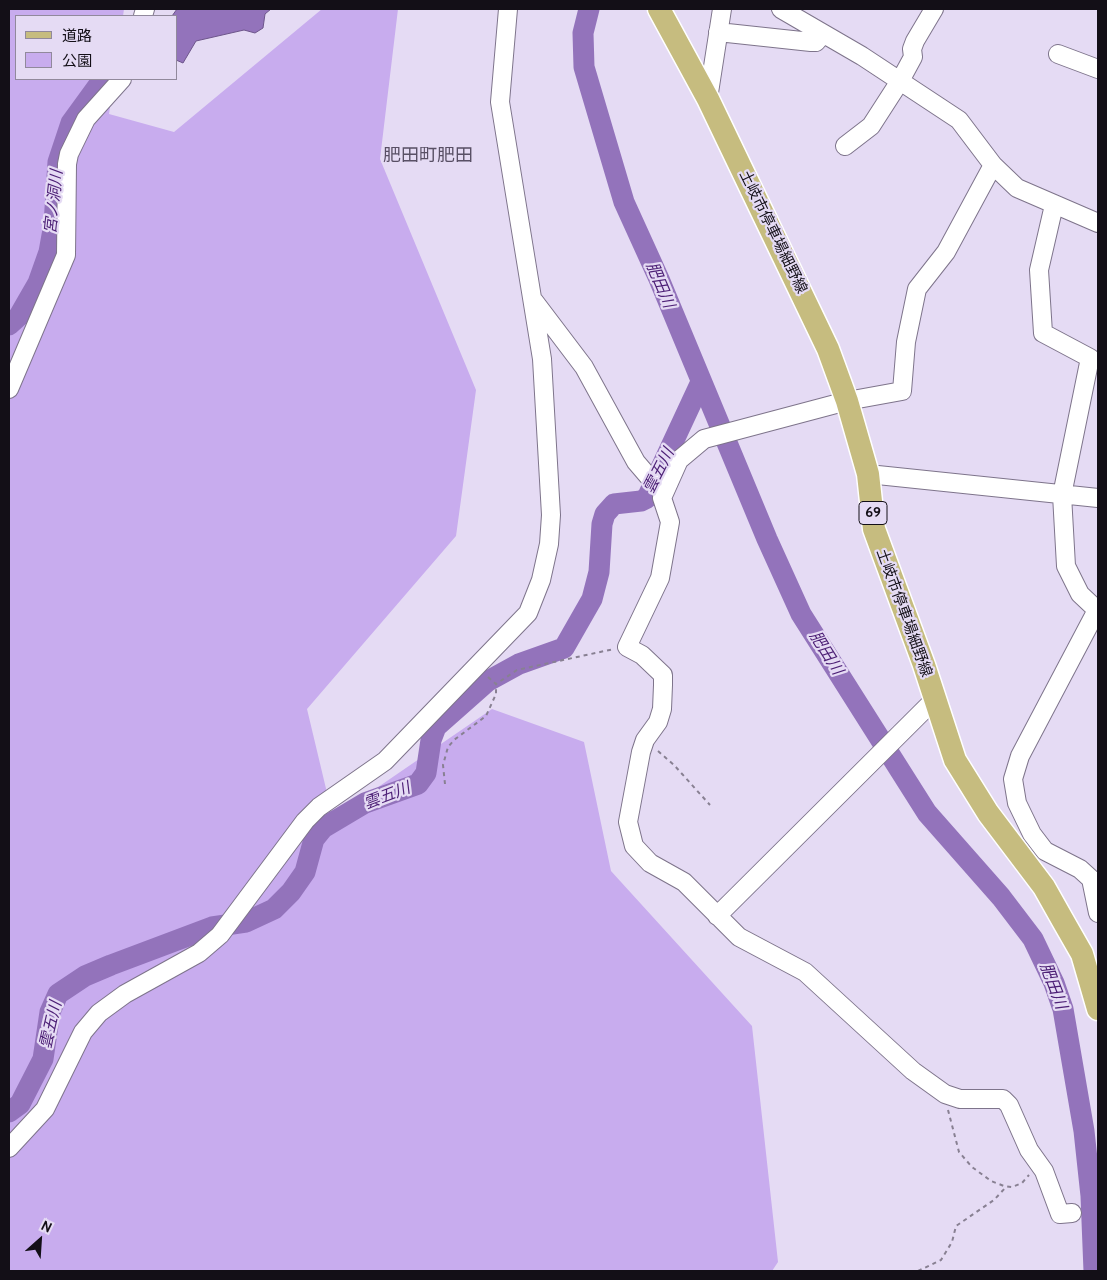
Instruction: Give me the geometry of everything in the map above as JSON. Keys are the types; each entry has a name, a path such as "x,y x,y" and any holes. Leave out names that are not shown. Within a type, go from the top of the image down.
{"main road":[{"name":"土岐市停車場細野線","path":"659,9 708,99 820,331 847,401 868,474 874,529 924,665 955,760 988,813 1044,887 1082,954 1098,1010"}],"street":[{"path":"9,1148 44,1110 82,1032 99,1013 125,994 199,953 220,935 285,846 319,807 385,761 528,613 541,580 549,544 551,515 542,359 500,102 508,9"},
{"path":"708,99 722,9"},
{"path":"782,9 803,14 823,34 959,120 993,165 1017,188 1098,223"},
{"path":"845,146 871,126 900,82 913,58 912,49 915,41 934,9"},
{"path":"718,32 811,42 816,42 823,34"},
{"path":"1058,54 1098,69"},
{"path":"9,389 66,255 67,164 69,154 86,119 121,80"},
{"path":"993,165 946,252 917,289 906,342 902,391 847,401 704,439 678,460 662,498 670,522 660,578 627,647 642,655 663,675 662,709 658,722 644,742 628,822 634,846 650,863 684,882 739,937 805,972 884,1047 945,1094 960,1099 1003,1099 1009,1104 1029,1150 1049,1181 1060,1214 1072,1213"},
{"path":"1054,205 1039,270 1043,333 1090,358 1062,495 1066,566 1080,594 1097,611 1020,756 1013,779 1017,803 1032,834 1045,851 1080,869 1091,879 1098,913"},
{"path":"534,301 584,367 636,462 648,476 666,485"},
{"path":"868,474 1098,498"},
{"path":"717,916 866,765 934,700"}],"path":[{"path":"496,684 517,670 627,647"},
{"path":"445,784 443,765 448,748 463,732 486,716 496,694 496,684 477,667"},
{"path":"644,742 674,765 710,805"},
{"path":"945,1094 945,1100 962,1157 991,1181 1006,1187"},
{"path":"918,1271 941,1260 952,1242 956,1226 994,1200 1006,1187 1022,1183 1040,1165"}],"green space":[{"path":"9,9 124,9 123,15 15,15 15,80 114,80 109,114 174,132 322,9 398,9 380,159 476,390 456,536 307,709 333,818 492,709 584,742 611,871 752,1026 778,1262 772,1271 9,1271"}],"shaded area":[{"path":"177,9 271,9 265,14 263,28 255,33 244,30 196,41 183,63 178,61 178,15 173,15"}],"waterway":[{"name":"肥田川","path":"589,9 583,33 584,67 624,202 659,279 767,539 801,614 927,813 1001,897 1033,939 1054,983 1063,1009 1084,1131 1091,1196 1094,1271"},
{"name":"宮ノ洞川","path":"9,325 19,316 38,283 49,252 54,224 58,162 71,123 102,80"},
{"name":"雲五川","path":"9,1112 20,1104 43,1059 50,1012 58,994 85,976 111,965 212,927 246,922 274,909 291,892 305,872 314,839 323,828 365,803 418,784 426,773 431,740 436,727 488,681 519,664 564,648 592,599 599,572 602,524 605,514 614,504 641,501 647,498 701,382"},
{"name":"肥田川","path":"1093,1236 1098,1236"}],"district":[{"name":"肥田町肥田","path":"428,156"}]}
